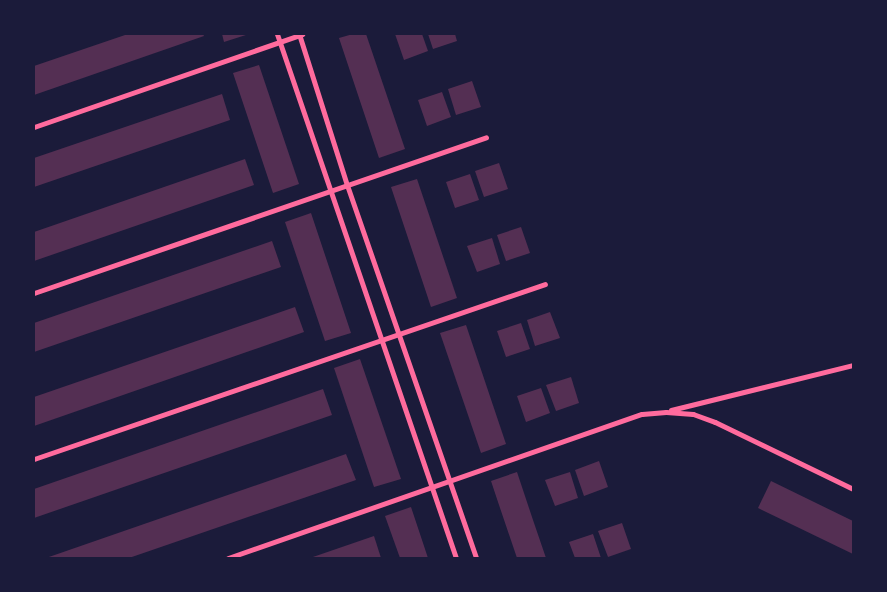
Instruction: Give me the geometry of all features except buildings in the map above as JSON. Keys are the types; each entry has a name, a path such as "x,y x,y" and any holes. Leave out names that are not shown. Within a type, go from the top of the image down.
{"street":[{"path":"278,34 380,340 456,558"},
{"path":"34,127 300,34 347,184 476,558"},
{"path":"34,293 486,136"},
{"path":"34,459 545,284"},
{"path":"666,412 853,365"},
{"path":"228,558 450,483 642,414 666,412 693,414 715,422 853,489"}]}
